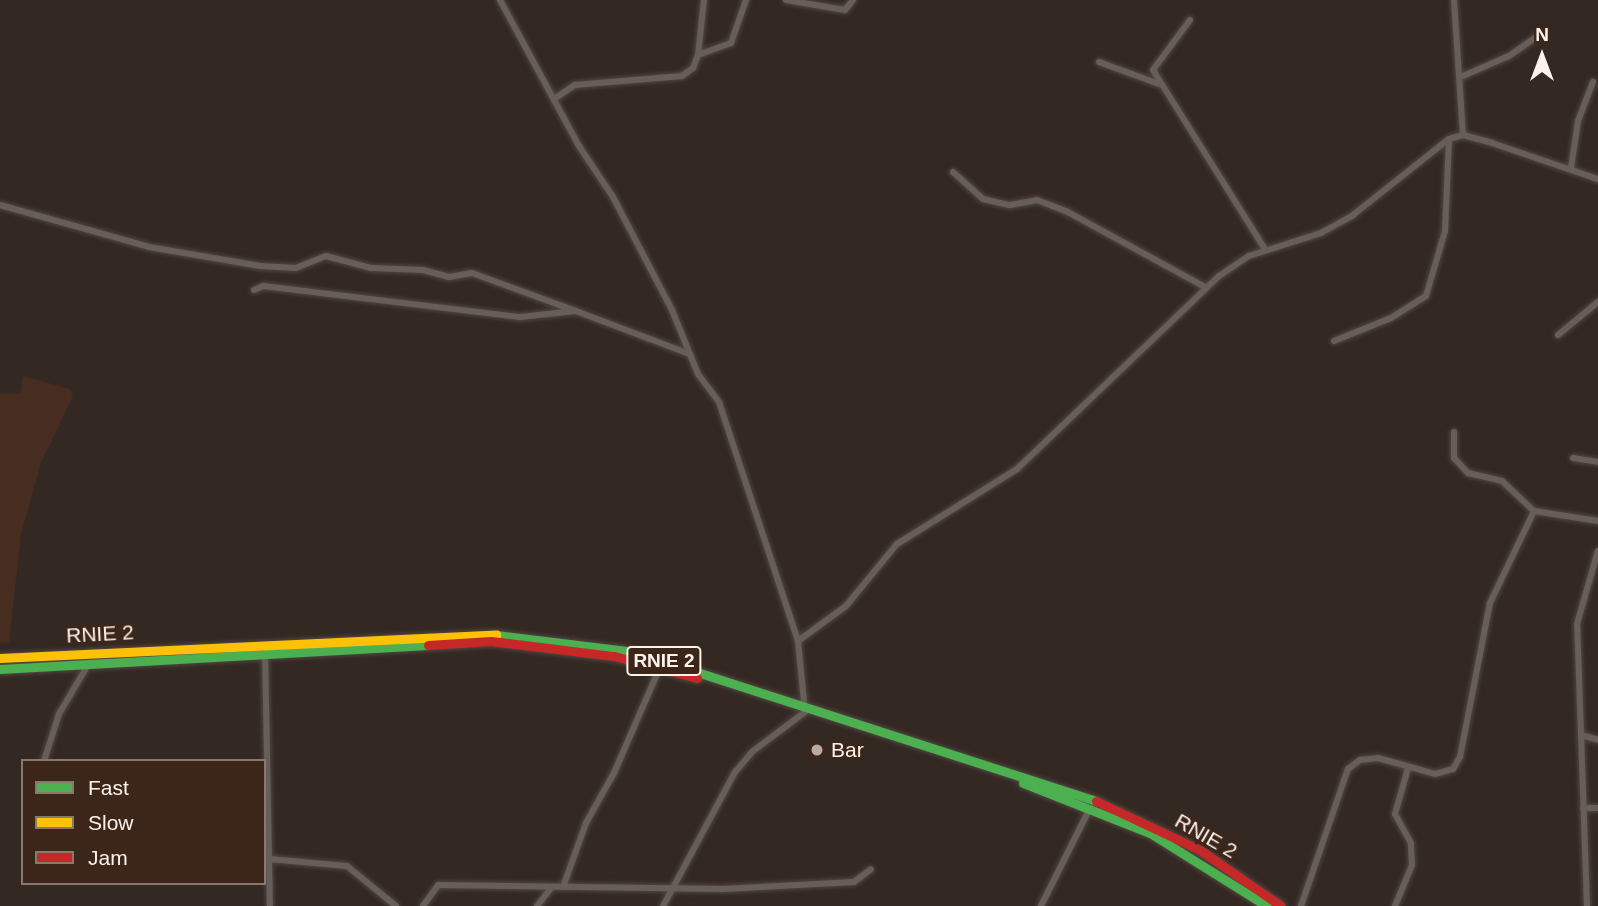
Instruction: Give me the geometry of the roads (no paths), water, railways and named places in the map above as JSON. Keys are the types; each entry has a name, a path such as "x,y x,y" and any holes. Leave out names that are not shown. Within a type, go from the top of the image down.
{"main road":[{"name":"RNIE 2","path":"0,657 265,647 490,633 590,644 806,709 1092,804 1200,850 1282,906"},
{"path":"0,668 265,647"},
{"path":"1092,804 1168,843 1267,906"}],"street":[{"path":"500,0 612,197 698,374 719,402 798,641 806,709 752,752 735,772 663,906"},
{"path":"554,99 575,85 682,76 693,68 698,55 704,0"},
{"path":"698,55 731,43 746,0"},
{"path":"786,0 845,10 853,0"},
{"path":"1454,0 1463,76 1464,135"},
{"path":"1190,20 1154,63 1159,84 1265,249"},
{"path":"1463,76 1509,56 1540,34"},
{"path":"1099,62 1159,84"},
{"path":"1571,168 1578,121 1592,82"},
{"path":"798,641 846,606 897,544 1017,469 1205,287 1265,249 1321,233 1353,215 1449,139 1464,135 1598,179"},
{"path":"1334,341 1391,318 1426,296 1445,231 1449,139"},
{"path":"953,172 983,199 1010,205 1037,200 1068,212 1205,287"},
{"path":"0,205 149,247 260,266 296,268 326,256 371,268 424,270 449,277 472,273 690,354"},
{"path":"254,290 263,286 520,317 576,311"},
{"path":"1558,335 1598,302"},
{"path":"1454,432 1457,464 1468,473 1502,481 1534,511 1598,521"},
{"path":"1573,458 1598,462"},
{"path":"1301,906 1348,769 1360,760 1378,758 1435,774 1452,769 1461,757 1490,603 1534,511"},
{"path":"1587,906 1577,624 1598,551"},
{"path":"265,647 266,759"},
{"path":"45,759 58,714 95,652"},
{"path":"563,887 586,823 614,773 661,664"},
{"path":"1581,735 1598,740"},
{"path":"1395,906 1412,865 1411,843 1395,814 1408,768"},
{"path":"1041,906 1092,804"},
{"path":"1583,808 1598,808"},
{"path":"266,831 270,906"},
{"path":"269,859 346,866 396,906"},
{"path":"424,906 438,885 674,888 853,881 862,879 870,869"},
{"path":"537,906 552,887"}],"place":[{"name":"Bar","path":"817,750"}]}
